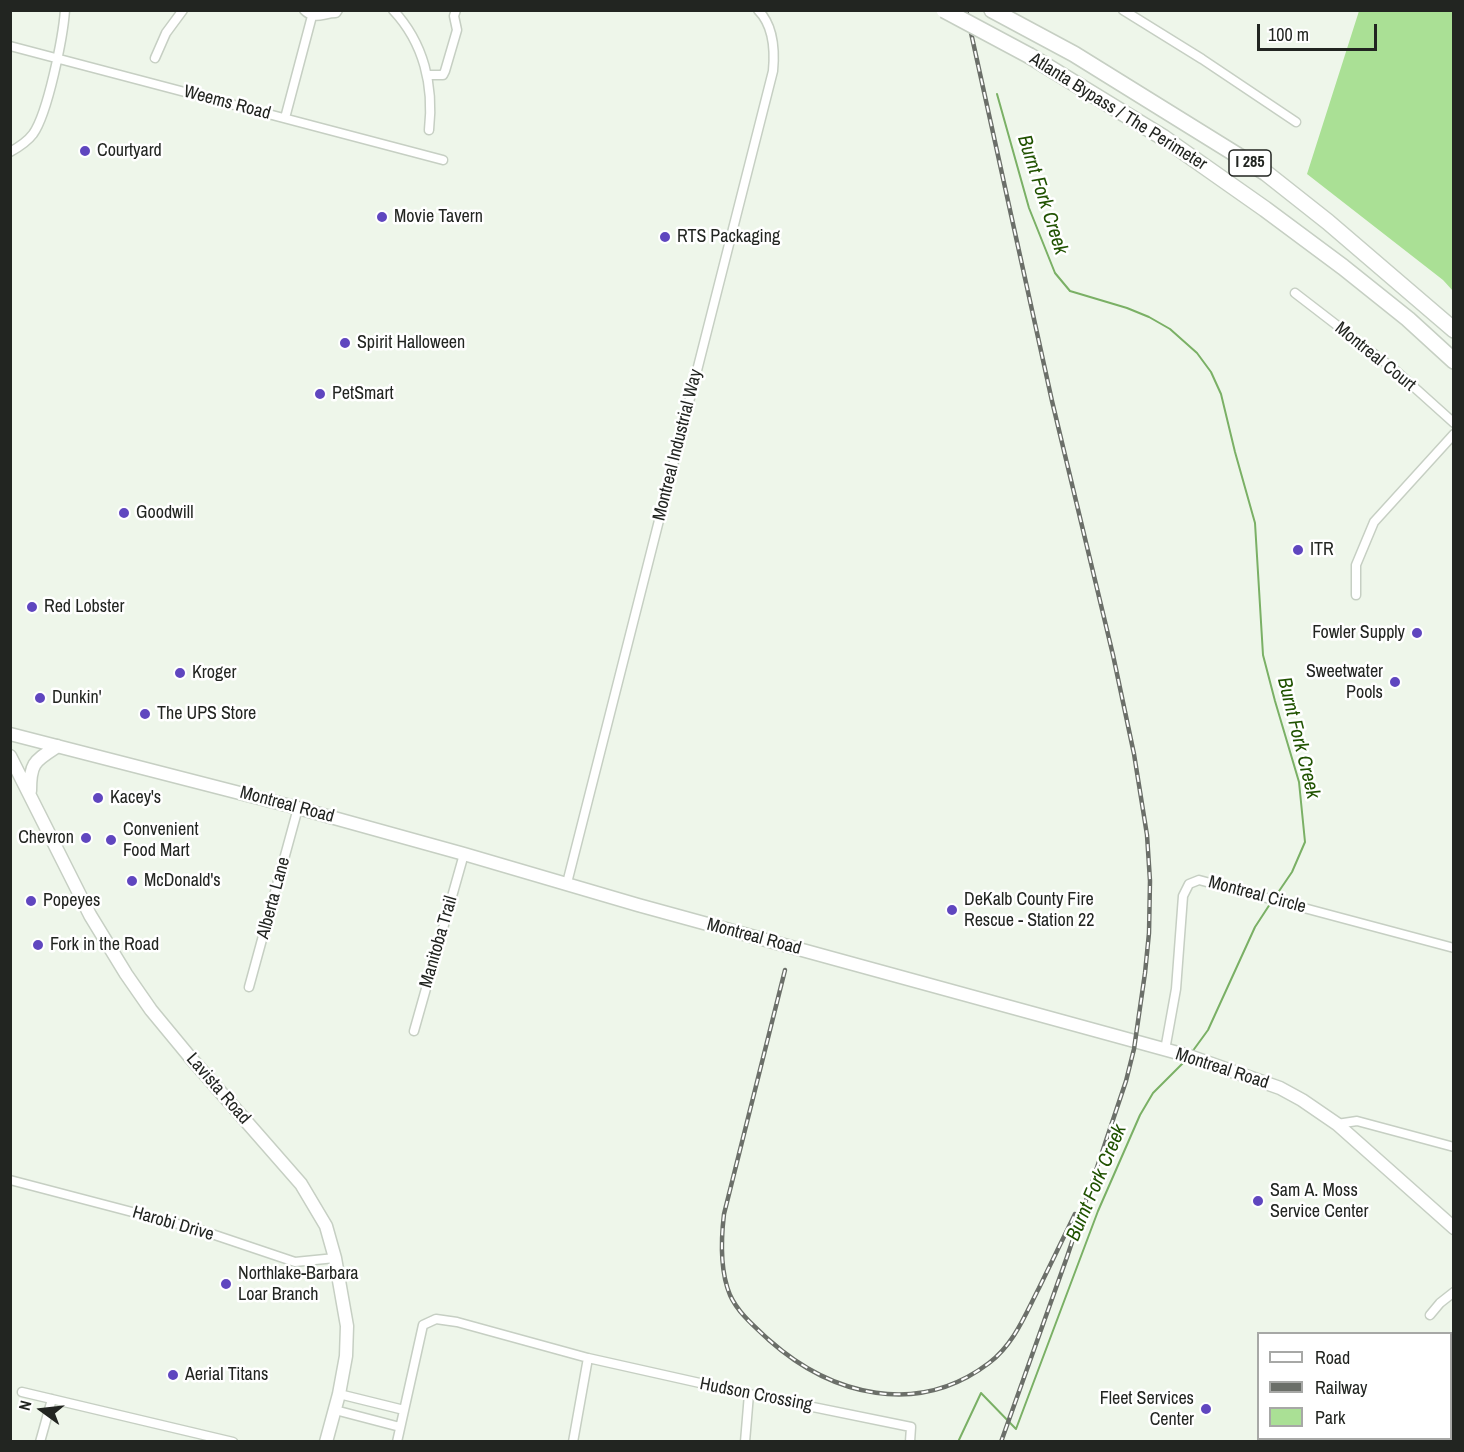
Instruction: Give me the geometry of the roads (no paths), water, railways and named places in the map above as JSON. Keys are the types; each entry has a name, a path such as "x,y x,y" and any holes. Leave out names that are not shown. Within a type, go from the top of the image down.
{"highway":[{"name":"Atlanta Bypass / The Perimeter","path":"944,10 1030,56 1164,138 1265,208 1343,267 1408,319 1454,361"},
{"name":"Atlanta Bypass / The Perimeter","path":"992,10 1142,95 1266,173 1328,222 1454,330"}],"street":[{"path":"10,152 33,134 39,121 57,58 65,10"},
{"path":"155,58 166,33 183,10"},
{"path":"304,10 312,16 322,16 333,11"},
{"path":"427,75 443,75 445,71 457,30 454,16 456,10"},
{"name":"Montreal Industrial Way","path":"567,883 773,71 775,51 771,31 758,10"},
{"path":"1122,10 1183,47 1296,122"},
{"path":"397,12 413,38 427,75 431,102 429,130"},
{"path":"285,118 312,16"},
{"name":"Weems Road","path":"10,46 443,159"},
{"name":"Montreal Court","path":"1295,293 1395,370 1454,423"},
{"path":"1356,595 1356,565 1374,522 1454,434"},
{"name":"Montreal Road","path":"10,734 298,808 638,905 1187,1055 1280,1088 1337,1124 1454,1228"},
{"path":"31,795 32,765 58,746"},
{"name":"Lavista Road","path":"10,756 90,915 126,974 151,1010 189,1056 301,1184 326,1226 347,1326 346,1356 326,1442"},
{"name":"Alberta Lane","path":"249,987 298,808"},
{"name":"Manitoba Trail","path":"414,1031 464,854"},
{"name":"Montreal Circle","path":"1165,1050 1176,988 1183,896 1189,884 1199,880 1454,948"},
{"path":"1337,1124 1357,1121 1454,1148"},
{"name":"Harobi Drive","path":"10,1180 197,1229 295,1262 334,1258"},
{"path":"1430,1315 1454,1292"},
{"name":"Hudson Crossing","path":"397,1442 423,1325 436,1319 457,1322 588,1358 911,1427 910,1442"},
{"path":"573,1442 588,1358"},
{"path":"22,1392 233,1442"},
{"path":"339,1394 404,1410"},
{"path":"745,1442 749,1394"},
{"path":"40,1442 52,1399"},
{"path":"335,1410 400,1427"}],"waterway":[{"name":"Burnt Fork Creek","path":"997,94 1029,208 1055,273 1070,291 1127,308 1170,329 1197,353 1211,372 1221,394 1255,523 1263,655 1299,782 1305,842 1292,872 1275,897"},
{"name":"Burnt Fork Creek","path":"1192,1052 1208,1030 1255,927 1272,901"},
{"name":"Burnt Fork Creek","path":"958,1442 981,1393 1016,1429 1098,1211 1140,1115 1153,1093 1187,1059"}],"railway":[{"path":"966,10 1052,401 1113,655 1134,754 1147,835 1150,881 1149,933 1145,973 1134,1049 1126,1081 1067,1257 1001,1442"},
{"path":"785,970 724,1214 722,1234 723,1265 733,1302 769,1340 820,1375 848,1386 876,1393 905,1394 934,1390 962,1380 989,1363 1012,1338 1075,1214"}],"place":[{"name":"Courtyard","path":"85,151"},
{"name":"Movie Tavern","path":"382,217"},
{"name":"RTS Packaging","path":"665,237"},
{"name":"Spirit Halloween","path":"345,343"},
{"name":"PetSmart","path":"320,394"},
{"name":"Goodwill","path":"124,513"},
{"name":"ITR","path":"1298,550"},
{"name":"Red Lobster","path":"32,607"},
{"name":"Fowler Supply","path":"1417,633"},
{"name":"Kroger","path":"180,673"},
{"name":"Sweetwater Pools","path":"1395,682"},
{"name":"Dunkin'","path":"40,698"},
{"name":"The UPS Store","path":"145,714"},
{"name":"Kacey's","path":"98,798"},
{"name":"Chevron","path":"86,838"},
{"name":"Convenient Food Mart","path":"111,840"},
{"name":"McDonald's","path":"132,881"},
{"name":"Popeyes","path":"31,901"},
{"name":"DeKalb County Fire Rescue - Station 22","path":"952,910"},
{"name":"Fork in the Road","path":"38,945"},
{"name":"Sam A. Moss Service Center","path":"1258,1201"},
{"name":"Northlake-Barbara Loar Branch","path":"226,1284"},
{"name":"Aerial Titans","path":"173,1375"},
{"name":"Fleet Services Center","path":"1206,1409"}]}
